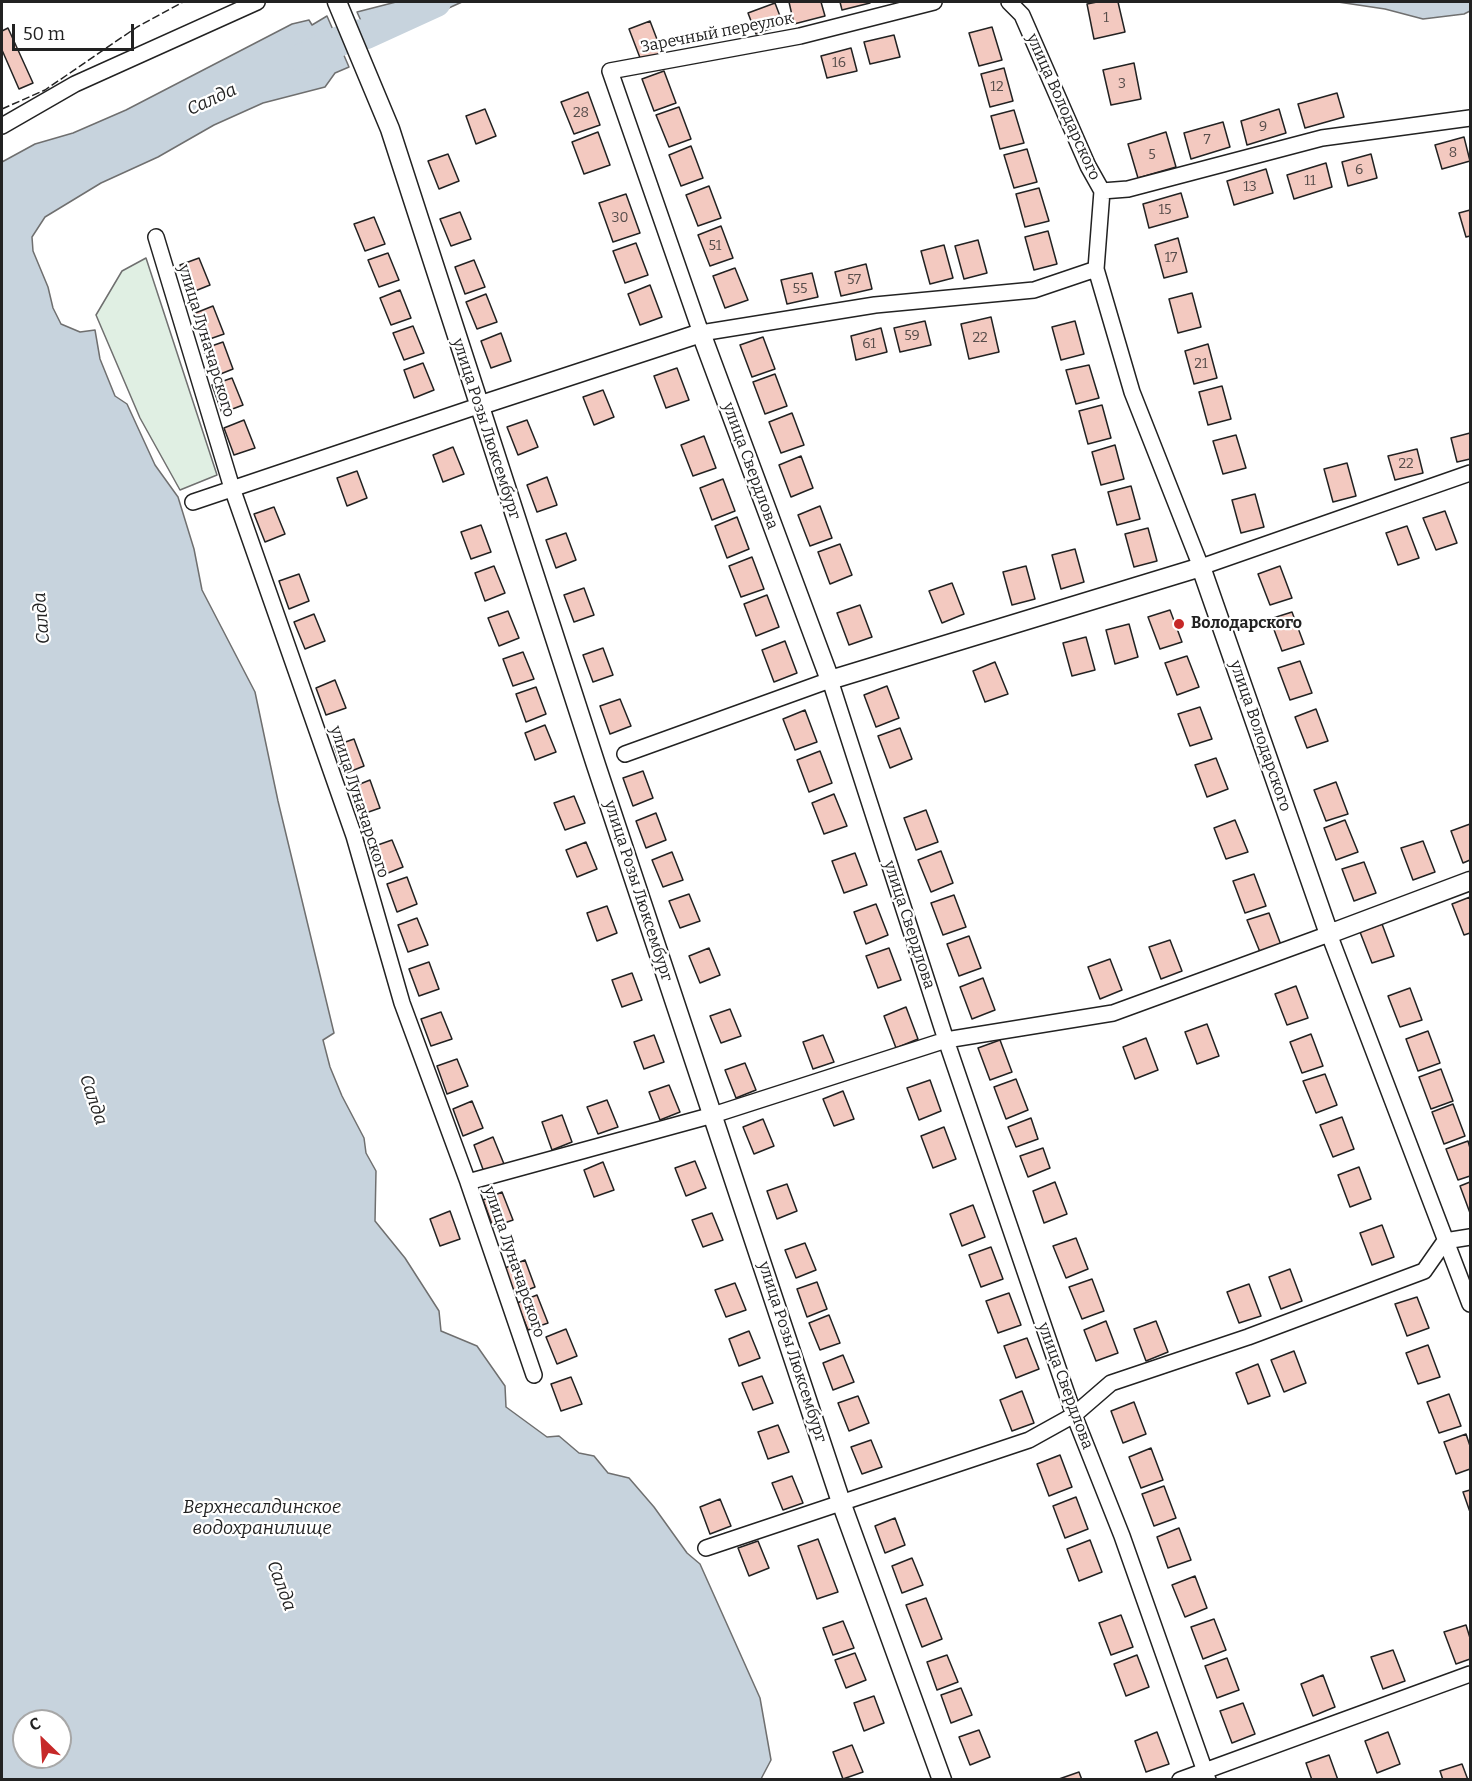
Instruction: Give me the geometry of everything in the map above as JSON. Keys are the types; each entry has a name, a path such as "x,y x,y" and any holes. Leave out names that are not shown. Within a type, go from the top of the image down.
{"street":[{"path":"2,126 75,84 257,2"},
{"name":"улица Розы Люксембург","path":"338,2 390,129 478,406 841,1502 942,1779"},
{"name":"Заречный переулок","path":"610,71 800,36 934,2"},
{"name":"улица Володарского","path":"1009,2 1022,15 1088,166 1102,191 1096,269 1132,392 1201,567 1329,934 1470,1304"},
{"name":"улица Свердлова","path":"610,71 700,333 830,680 946,1040 1074,1415 1122,1536 1206,1775"},
{"path":"1102,191 1128,189 1322,138 1470,118"},
{"name":"улица Луначарского","path":"156,237 232,488 354,836 402,1004 468,1182 534,1375"},
{"path":"193,502 700,333 875,304 1034,290 1096,269"},
{"path":"625,754 830,680 1201,567 1470,473"},
{"path":"468,1182 713,1115 946,1040 1113,1013 1470,881"},
{"path":"706,1548 1029,1440 1074,1415 1111,1383 1248,1337 1424,1270 1445,1241 1470,1237"},
{"path":"1180,1779 1206,1775 1470,1674"}],"green space":[{"path":"146,258 217,475 180,490 140,418 96,315 122,271"}],"water":[{"path":"396,2 462,2 371,43 357,12"},
{"path":"1338,2 1470,2 1470,11 1464,14 1423,19 1385,9"},
{"name":"Верхнесалдинское водохранилище","path":"327,16 349,67 335,73 325,87 263,103 214,125 158,157 101,183 45,217 32,237 33,251 61,324 80,332 95,330 100,359 115,396 127,404 155,465 178,497 194,549 202,590 255,692 278,801 334,1033 323,1040 330,1067 364,1138 366,1153 376,1171 375,1221 405,1258 439,1311 441,1331 477,1346 505,1386 506,1407 547,1437 559,1436 579,1453 594,1456 608,1473 629,1478 654,1507 687,1553 700,1564 760,1698 771,1760 761,1779 2,1779 2,162 35,144 73,133 126,110 292,24 309,20 312,25"}],"building":[{"path":"789,2 821,2 825,16 794,24"},
{"path":"840,2 870,2 870,3 842,10"},
{"path":"1118,2 1125,32 1094,39 1087,4"},
{"path":"775,3 783,24 756,34 748,13"},
{"path":"650,21 663,55 642,63 629,29"},
{"path":"992,27 1002,60 979,66 969,33"},
{"path":"8,28 33,83 19,89 2,50 2,31"},
{"path":"894,35 900,57 870,64 864,42"},
{"path":"851,48 857,71 827,78 821,56"},
{"path":"1134,63 1141,99 1111,105 1103,70"},
{"path":"1004,68 1013,101 990,107 981,74"},
{"path":"664,71 676,103 654,111 642,79"},
{"path":"588,92 600,125 574,134 561,102"},
{"path":"1337,93 1344,117 1305,128 1298,104"},
{"path":"679,107 691,139 669,147 656,115"},
{"path":"485,109 496,136 476,144 466,116"},
{"path":"1279,109 1286,133 1247,145 1241,121"},
{"path":"1014,110 1024,143 1000,149 991,116"},
{"path":"1223,122 1230,147 1191,159 1184,133"},
{"path":"598,132 610,165 584,174 572,142"},
{"path":"1166,132 1176,167 1138,178 1128,144"},
{"path":"1464,137 1470,161 1442,169 1435,145"},
{"path":"691,146 703,178 681,186 669,155"},
{"path":"1027,149 1037,182 1014,188 1004,155"},
{"path":"448,154 459,181 439,189 428,161"},
{"path":"1371,154 1377,178 1348,186 1342,162"},
{"path":"1326,163 1332,187 1294,199 1287,175"},
{"path":"1266,169 1273,193 1234,205 1227,181"},
{"path":"709,186 721,218 698,226 686,195"},
{"path":"1039,188 1049,221 1025,227 1016,194"},
{"path":"1181,193 1188,217 1149,228 1143,204"},
{"path":"626,194 640,233 613,242 599,203"},
{"path":"1470,210 1470,236 1466,237 1459,213"},
{"path":"460,212 471,239 451,246 440,219"},
{"path":"374,217 385,244 365,251 354,224"},
{"path":"721,226 733,258 710,266 698,235"},
{"path":"1048,231 1057,264 1034,270 1025,237"},
{"path":"1178,238 1187,272 1164,278 1155,245"},
{"path":"978,240 987,273 964,279 955,246"},
{"path":"636,243 648,275 625,283 613,251"},
{"path":"944,245 953,278 930,284 921,251"},
{"path":"388,253 399,280 379,287 368,260"},
{"path":"199,258 210,285 190,293 180,265"},
{"path":"474,260 485,287 465,294 455,267"},
{"path":"866,264 872,289 841,296 835,272"},
{"path":"735,268 748,300 725,308 713,276"},
{"path":"812,273 818,297 787,304 781,280"},
{"path":"650,285 662,317 640,325 628,294"},
{"path":"400,290 411,318 391,325 380,298"},
{"path":"1192,293 1201,327 1178,333 1169,299"},
{"path":"486,294 497,322 477,329 466,302"},
{"path":"213,306 224,334 204,341 193,314"},
{"path":"991,317 999,352 969,359 961,324"},
{"path":"925,321 931,345 900,352 894,328"},
{"path":"1075,321 1084,354 1061,360 1052,327"},
{"path":"413,326 424,353 404,360 393,333"},
{"path":"881,328 887,352 856,360 851,336"},
{"path":"501,333 511,361 491,368 481,341"},
{"path":"763,337 775,369 752,377 740,345"},
{"path":"223,342 233,369 213,377 203,349"},
{"path":"1208,344 1217,378 1194,384 1185,351"},
{"path":"423,363 434,390 414,398 404,370"},
{"path":"1089,365 1099,398 1076,404 1066,370"},
{"path":"677,368 689,400 666,408 654,376"},
{"path":"775,374 787,406 765,414 753,382"},
{"path":"232,378 243,405 222,413 212,385"},
{"path":"1222,386 1231,419 1208,425 1199,392"},
{"path":"603,390 614,417 594,425 583,397"},
{"path":"1102,405 1111,438 1088,444 1079,411"},
{"path":"792,413 804,445 781,453 769,422"},
{"path":"244,420 255,448 234,455 224,428"},
{"path":"527,420 538,447 518,455 507,427"},
{"path":"1470,433 1470,459 1457,462 1451,438"},
{"path":"1236,435 1246,468 1223,474 1213,441"},
{"path":"704,436 716,468 693,476 681,445"},
{"path":"1115,445 1124,479 1101,485 1092,452"},
{"path":"453,447 464,474 443,482 433,455"},
{"path":"1417,449 1423,473 1395,480 1388,456"},
{"path":"801,456 813,488 791,497 779,465"},
{"path":"1347,463 1356,496 1333,502 1324,469"},
{"path":"357,471 367,498 347,506 337,478"},
{"path":"547,477 557,505 537,512 527,485"},
{"path":"723,479 735,511 712,520 700,488"},
{"path":"1131,486 1140,519 1117,525 1108,492"},
{"path":"1255,494 1264,527 1241,533 1232,500"},
{"path":"820,506 832,538 810,546 798,515"},
{"path":"274,507 285,534 265,542 254,514"},
{"path":"1445,511 1457,543 1436,550 1423,518"},
{"path":"737,517 749,549 727,558 715,526"},
{"path":"481,525 491,552 471,559 461,532"},
{"path":"1407,526 1419,558 1398,565 1386,533"},
{"path":"1148,528 1157,561 1134,567 1125,534"},
{"path":"566,533 576,560 556,568 546,540"},
{"path":"840,544 852,575 830,584 818,552"},
{"path":"1075,549 1084,582 1061,589 1052,555"},
{"path":"752,557 764,589 741,597 729,566"},
{"path":"494,566 505,593 485,601 475,573"},
{"path":"1026,566 1035,599 1012,605 1003,572"},
{"path":"1280,566 1292,598 1270,605 1258,574"},
{"path":"299,574 309,601 289,609 279,581"},
{"path":"952,583 964,614 942,623 929,591"},
{"path":"584,588 594,615 574,622 564,595"},
{"path":"767,595 779,627 756,636 744,604"},
{"path":"860,605 872,637 849,645 837,613"},
{"path":"1170,610 1182,642 1160,649 1148,617"},
{"path":"508,611 519,638 499,646 488,618"},
{"path":"1292,612 1304,644 1282,651 1270,619"},
{"path":"314,614 325,641 305,649 294,622"},
{"path":"1129,624 1138,657 1115,664 1106,630"},
{"path":"1086,637 1095,670 1072,676 1063,643"},
{"path":"785,641 797,673 774,682 762,650"},
{"path":"603,648 613,675 593,682 583,655"},
{"path":"523,652 534,679 513,686 503,659"},
{"path":"1187,656 1199,687 1177,695 1165,663"},
{"path":"1300,661 1312,693 1290,700 1278,668"},
{"path":"995,662 1008,694 985,702 973,671"},
{"path":"335,680 346,708 326,715 316,688"},
{"path":"887,686 899,718 876,727 864,695"},
{"path":"536,687 546,714 526,722 516,694"},
{"path":"620,699 631,726 610,734 600,706"},
{"path":"1200,707 1212,739 1190,746 1178,714"},
{"path":"1316,709 1328,741 1307,748 1295,717"},
{"path":"805,710 817,742 795,750 783,719"},
{"path":"545,725 556,752 535,760 525,733"},
{"path":"900,728 912,759 890,768 878,736"},
{"path":"354,739 364,766 344,774 334,746"},
{"path":"820,751 832,783 809,792 797,760"},
{"path":"1216,758 1228,789 1207,797 1195,765"},
{"path":"643,771 653,798 633,806 623,778"},
{"path":"370,780 380,808 360,815 350,788"},
{"path":"1336,782 1348,814 1326,821 1314,790"},
{"path":"834,794 847,826 824,834 812,803"},
{"path":"574,796 585,823 565,830 554,803"},
{"path":"926,810 938,842 916,850 904,818"},
{"path":"656,813 666,840 646,848 636,821"},
{"path":"1235,820 1248,852 1226,859 1214,828"},
{"path":"1345,820 1358,852 1336,860 1324,828"},
{"path":"1470,824 1470,860 1463,863 1451,831"},
{"path":"392,840 403,867 383,875 372,847"},
{"path":"1423,841 1435,872 1413,880 1401,848"},
{"path":"586,842 597,869 577,877 566,850"},
{"path":"941,851 953,883 931,892 918,860"},
{"path":"672,852 683,880 663,887 652,860"},
{"path":"855,853 867,885 844,893 832,861"},
{"path":"1364,862 1376,893 1354,901 1342,869"},
{"path":"1254,874 1266,906 1245,913 1233,881"},
{"path":"407,877 417,904 397,912 387,884"},
{"path":"689,894 700,921 680,928 669,901"},
{"path":"954,895 966,927 943,935 931,903"},
{"path":"1470,897 1470,933 1464,935 1452,904"},
{"path":"876,904 888,935 866,944 854,912"},
{"path":"607,906 617,933 597,941 587,913"},
{"path":"1269,913 1281,945 1260,952 1247,920"},
{"path":"417,918 428,945 408,952 398,925"},
{"path":"1382,924 1394,956 1372,963 1360,932"},
{"path":"969,936 981,968 959,976 947,944"},
{"path":"1170,940 1182,971 1161,979 1149,947"},
{"path":"709,948 720,975 700,983 689,956"},
{"path":"889,948 901,980 878,988 866,956"},
{"path":"1110,959 1122,990 1100,999 1088,967"},
{"path":"429,962 439,989 419,996 409,969"},
{"path":"632,973 642,1000 622,1007 612,980"},
{"path":"983,978 995,1010 972,1019 960,987"},
{"path":"1296,986 1308,1018 1287,1025 1275,994"},
{"path":"1410,988 1422,1020 1400,1027 1388,996"},
{"path":"906,1007 918,1039 896,1048 884,1016"},
{"path":"730,1009 741,1036 721,1043 710,1016"},
{"path":"441,1012 452,1039 431,1046 421,1019"},
{"path":"1207,1024 1219,1056 1197,1064 1185,1032"},
{"path":"1428,1031 1440,1063 1418,1071 1406,1039"},
{"path":"1311,1034 1323,1066 1302,1073 1290,1042"},
{"path":"654,1035 664,1062 644,1069 634,1042"},
{"path":"823,1035 834,1062 813,1069 803,1042"},
{"path":"1146,1038 1158,1070 1135,1079 1123,1047"},
{"path":"1000,1040 1012,1072 990,1080 978,1048"},
{"path":"457,1059 468,1086 447,1094 437,1066"},
{"path":"745,1063 756,1090 736,1098 725,1070"},
{"path":"1441,1069 1453,1101 1431,1109 1419,1077"},
{"path":"1325,1074 1337,1105 1316,1113 1303,1081"},
{"path":"1016,1079 1028,1110 1006,1119 994,1087"},
{"path":"930,1080 941,1111 919,1120 907,1088"},
{"path":"669,1085 680,1112 660,1120 649,1092"},
{"path":"843,1091 854,1119 834,1126 823,1099"},
{"path":"607,1100 618,1127 598,1134 587,1107"},
{"path":"472,1101 483,1128 463,1136 453,1109"},
{"path":"1453,1104 1465,1136 1444,1144 1432,1112"},
{"path":"562,1115 572,1142 552,1150 542,1122"},
{"path":"1342,1117 1354,1149 1333,1157 1320,1125"},
{"path":"1031,1118 1038,1139 1016,1147 1008,1127"},
{"path":"763,1119 774,1146 754,1154 743,1127"},
{"path":"944,1127 956,1159 933,1168 921,1136"},
{"path":"493,1137 504,1164 484,1172 474,1145"},
{"path":"1468,1141 1470,1176 1458,1180 1446,1149"},
{"path":"1043,1148 1050,1168 1028,1177 1020,1156"},
{"path":"695,1161 706,1188 686,1196 675,1168"},
{"path":"603,1162 614,1190 594,1197 584,1170"},
{"path":"1359,1167 1371,1199 1350,1207 1338,1175"},
{"path":"1055,1182 1067,1214 1044,1223 1033,1191"},
{"path":"1470,1182 1470,1213 1460,1186"},
{"path":"787,1184 797,1211 777,1219 767,1191"},
{"path":"502,1192 513,1220 493,1227 483,1200"},
{"path":"973,1205 985,1237 962,1246 950,1214"},
{"path":"450,1211 460,1239 440,1246 430,1219"},
{"path":"712,1213 723,1240 703,1247 692,1220"},
{"path":"1382,1225 1394,1257 1372,1265 1360,1233"},
{"path":"1076,1238 1088,1269 1066,1278 1053,1246"},
{"path":"805,1243 816,1270 796,1278 785,1250"},
{"path":"991,1247 1003,1279 981,1287 969,1255"},
{"path":"525,1260 535,1287 515,1295 505,1268"},
{"path":"1290,1269 1302,1301 1281,1309 1269,1277"},
{"path":"1092,1279 1104,1311 1082,1319 1069,1287"},
{"path":"817,1282 827,1309 807,1317 797,1289"},
{"path":"735,1283 746,1310 726,1317 715,1290"},
{"path":"1249,1284 1261,1316 1239,1323 1227,1292"},
{"path":"1009,1293 1021,1325 998,1333 986,1301"},
{"path":"537,1295 548,1323 528,1330 517,1303"},
{"path":"1417,1297 1429,1328 1407,1336 1395,1304"},
{"path":"829,1315 840,1343 820,1350 809,1323"},
{"path":"1106,1321 1118,1353 1096,1361 1084,1330"},
{"path":"1156,1321 1168,1352 1146,1361 1134,1329"},
{"path":"566,1329 577,1356 557,1364 546,1337"},
{"path":"749,1331 760,1358 739,1366 729,1339"},
{"path":"1027,1338 1039,1369 1016,1378 1004,1346"},
{"path":"1428,1345 1440,1377 1418,1384 1406,1353"},
{"path":"1294,1351 1306,1383 1284,1392 1271,1360"},
{"path":"843,1355 854,1382 833,1390 823,1363"},
{"path":"1258,1364 1270,1396 1248,1404 1236,1373"},
{"path":"762,1376 773,1403 753,1410 742,1383"},
{"path":"571,1377 582,1404 561,1411 551,1384"},
{"path":"1022,1391 1034,1423 1012,1431 1000,1400"},
{"path":"1449,1394 1461,1426 1439,1433 1427,1402"},
{"path":"858,1396 869,1423 849,1431 838,1403"},
{"path":"1134,1402 1146,1434 1123,1443 1111,1411"},
{"path":"778,1425 789,1452 768,1459 758,1432"},
{"path":"1466,1434 1470,1446 1470,1469 1456,1474 1444,1442"},
{"path":"871,1440 882,1467 862,1474 851,1447"},
{"path":"1151,1448 1163,1480 1141,1488 1129,1457"},
{"path":"1060,1455 1072,1487 1049,1496 1037,1464"},
{"path":"792,1476 803,1503 783,1510 772,1483"},
{"path":"1164,1486 1176,1518 1154,1526 1142,1494"},
{"path":"1470,1490 1470,1512 1463,1492"},
{"path":"1076,1497 1088,1529 1065,1538 1053,1506"},
{"path":"720,1499 731,1526 710,1534 700,1507"},
{"path":"895,1518 905,1545 885,1553 875,1526"},
{"path":"1179,1528 1191,1560 1168,1568 1157,1537"},
{"path":"818,1539 838,1592 817,1599 798,1546"},
{"path":"1090,1540 1102,1572 1079,1581 1067,1549"},
{"path":"758,1541 769,1568 749,1576 738,1548"},
{"path":"912,1558 923,1585 902,1593 892,1566"},
{"path":"1195,1576 1207,1608 1185,1617 1172,1585"},
{"path":"926,1598 942,1639 922,1647 906,1605"},
{"path":"1121,1615 1133,1647 1111,1655 1099,1623"},
{"path":"1214,1619 1226,1650 1203,1659 1191,1627"},
{"path":"843,1621 854,1648 833,1655 823,1628"},
{"path":"1466,1625 1470,1638 1470,1659 1456,1664 1444,1632"},
{"path":"1393,1650 1405,1681 1383,1689 1371,1657"},
{"path":"855,1653 866,1680 846,1688 835,1660"},
{"path":"947,1655 958,1682 937,1690 927,1662"},
{"path":"1137,1655 1149,1687 1126,1696 1114,1664"},
{"path":"1227,1658 1239,1690 1217,1698 1205,1666"},
{"path":"1323,1675 1335,1707 1313,1716 1301,1684"},
{"path":"961,1688 972,1715 951,1723 941,1695"},
{"path":"874,1696 884,1723 864,1731 854,1703"},
{"path":"1243,1703 1255,1734 1232,1743 1220,1711"},
{"path":"979,1730 990,1757 970,1765 959,1737"},
{"path":"1157,1732 1169,1764 1146,1772 1135,1741"},
{"path":"1388,1732 1400,1764 1377,1773 1365,1741"},
{"path":"852,1745 863,1772 843,1779 833,1752"},
{"path":"1329,1755 1338,1780 1312,1780 1306,1763"},
{"path":"1462,1764 1468,1780 1443,1780 1440,1771"},
{"path":"1079,1772 1082,1780 1059,1779"}],"waterway":[{"name":"Салда","path":"303,58 353,35 366,34 436,2"}],"fence":[{"path":"2,109 45,90 137,27 183,2"}],"place":[{"name":"Володарского","path":"1179,624"}]}
